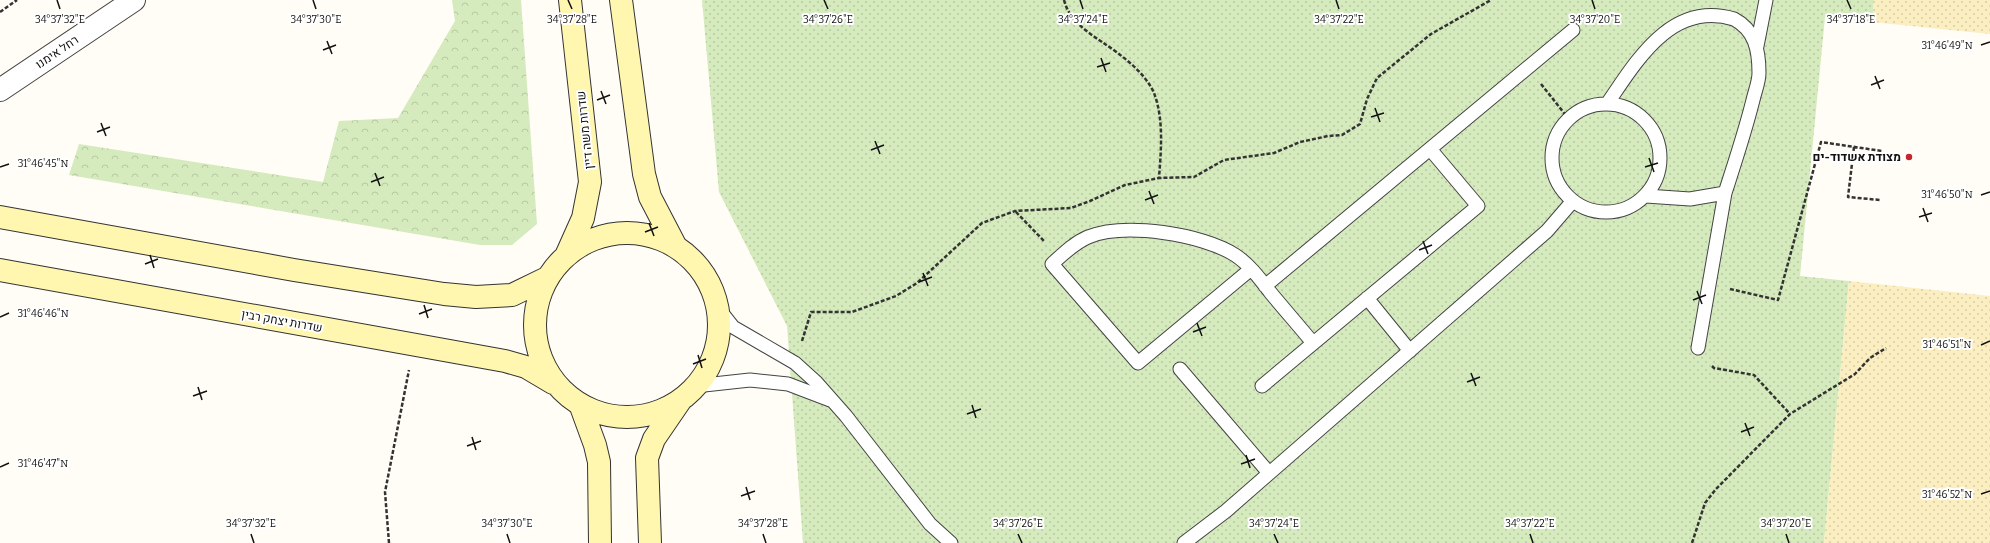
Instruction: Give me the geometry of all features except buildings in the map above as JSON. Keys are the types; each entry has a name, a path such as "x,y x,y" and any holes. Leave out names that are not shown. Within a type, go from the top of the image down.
{"main road":[{"name":"שדרות משה דיין","path":"566,256 583,218 590,182 570,0"},
{"path":"622,0 644,174 650,197 675,245"},
{"path":"0,216 294,270 444,294 476,297 512,295 547,278"},
{"path":"650,543 647,458 654,439 688,394 713,360 720,334 718,308 710,283 695,262 675,245 648,235 619,233 591,240 566,256 547,278 537,305 535,334 542,362 558,386 580,404 605,414 631,417 656,412 688,394"},
{"name":"שדרות יצחק רבין","path":"0,270 505,361 526,367 558,386"},
{"path":"580,404 599,462 600,543"}],"street":[{"name":"רחל אימנו","path":"0,90 134,0"}],"lane":[{"path":"1698,348 1725,193 1745,133 1759,74 1757,46 1766,0"},
{"path":"1607,104 1656,34 1672,20 1687,13 1710,12 1732,18 1747,27 1757,46"},
{"path":"1265,286 1573,30"},
{"path":"1607,104 1625,107 1640,116 1652,129 1659,146 1660,164 1656,181 1646,196 1633,206 1618,212 1602,213 1586,210 1572,202 1561,190 1554,176 1551,161 1552,145 1558,131 1568,118 1580,110 1593,105 1607,104"},
{"path":"1262,386 1478,206 1430,149"},
{"path":"1646,196 1690,199 1725,193"},
{"path":"1184,543 1226,511 1547,231 1572,202"},
{"path":"1251,269 1138,363 1052,264 1073,246 1088,237 1108,232 1144,231 1192,237 1214,244 1235,255 1251,269 1313,343"},
{"path":"1367,298 1410,351"},
{"path":"718,308 733,327 796,363 816,382 846,416 925,518 951,543"},
{"path":"1180,369 1269,473"},
{"path":"688,394 750,380 788,384 832,400"}],"path":[{"path":"0,12 17,0"},
{"path":"1064,0 1074,21 1089,34 1112,49 1141,74 1153,92 1158,111 1162,147 1159,178"},
{"path":"796,363 811,312 852,312 896,296 917,283 982,223 1015,211 1071,208 1125,185 1159,178 1194,176 1224,160 1274,153 1300,142 1328,136 1342,135 1360,124 1367,99 1377,78 1431,34 1491,0"},
{"path":"1528,67 1568,118"},
{"path":"1709,284 1778,300 1821,142 1882,151"},
{"path":"1854,147 1848,197 1880,200"},
{"path":"1015,211 1059,258"},
{"path":"389,543 385,492 414,345"},
{"path":"1698,348 1714,368 1754,375 1790,414"},
{"path":"1692,543 1705,503 1716,489 1790,414 1855,374 1870,358 1886,348"}],"green space":[{"path":"452,0 521,0 537,224 512,245 480,245 69,175 79,144 323,182 339,121 398,118 455,21"},
{"path":"702,0 1874,0 1872,22 1825,17 1800,276 1849,281 1824,543 803,543 787,326 719,192"}],"sand":[{"path":"1874,0 1990,0 1990,34 1872,22"},
{"path":"1849,281 1990,296 1990,543 1824,543"}],"place":[{"name":"מצודת אשדוד-ים","path":"1909,157"}]}
